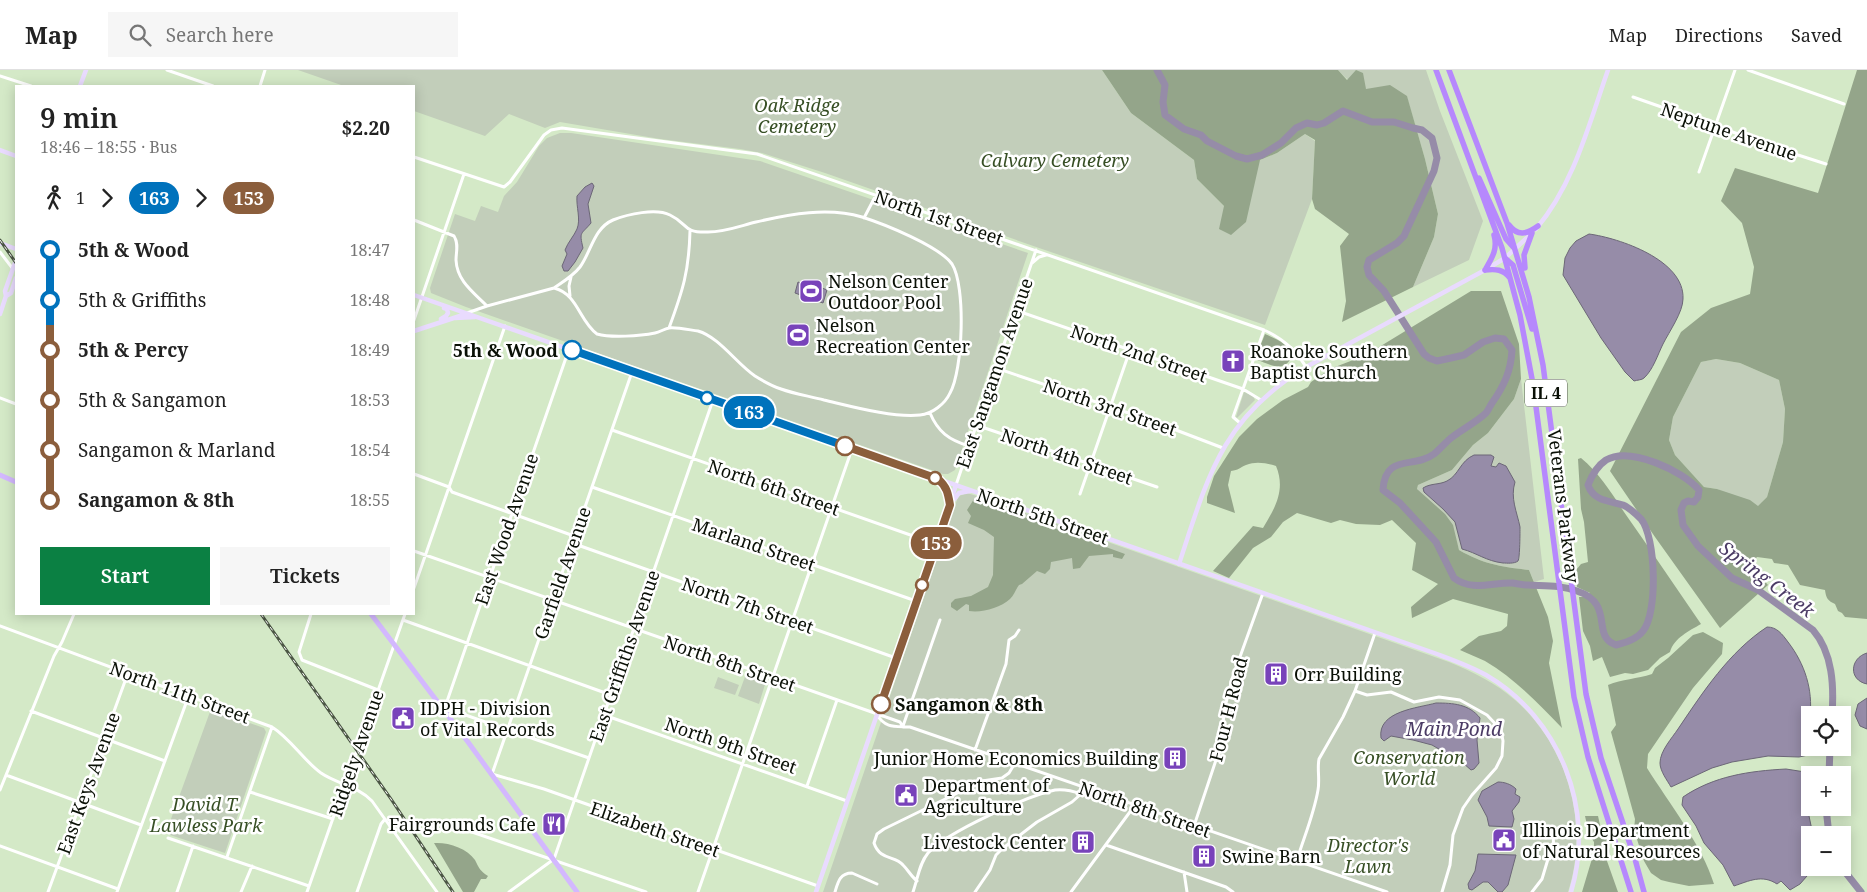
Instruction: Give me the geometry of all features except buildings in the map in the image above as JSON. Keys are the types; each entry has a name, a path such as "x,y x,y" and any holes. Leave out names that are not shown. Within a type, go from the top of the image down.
{"highway":[{"name":"Veterans Parkway","path":"1436,70 1512,280 1530,366 1572,682 1584,742 1631,892"},
{"name":"Veterans Parkway","path":"1450,70 1507,222 1532,309 1543,364 1582,671 1594,731 1644,892"},
{"path":"1470,163 1483,185 1506,239 1516,249"},
{"path":"1484,200 1484,208 1496,243 1493,256 1485,270 1502,271 1512,280"},
{"path":"1507,222 1513,230 1520,234 1526,234 1538,226"},
{"path":"1532,233 1525,249 1524,260 1533,301 1532,309"},
{"path":"1505,258 1513,265 1517,276 1543,364"}],"main road":[{"path":"80,85 86,70"},
{"path":"1179,564 1210,475 1223,448 1240,423 1261,400 1282,382 1306,367 1505,258 1532,233 1558,199 1570,175 1608,70"},
{"path":"0,150 15,156"},
{"path":"0,243 15,249"},
{"path":"0,314 6,296 5,291 15,263"},
{"path":"6,296 11,293 15,286"},
{"name":"North 5th Street","path":"415,295 1469,666 1487,676 1517,698 1534,716 1552,741 1567,772 1577,807 1579,849 1571,892"},
{"path":"429,326 448,314 447,309 440,307 438,303"},
{"path":"415,331 467,313"},
{"path":"451,318 478,317"},
{"path":"0,476 15,482"},
{"path":"938,479 946,488 950,505"},
{"name":"East Sangamon Avenue","path":"816,892 956,485"},
{"path":"950,505 960,493 974,492"},
{"path":"372,615 492,774 577,892"}],"street":[{"path":"167,70 210,85"},
{"path":"260,85 265,70"},
{"path":"1699,172 1735,70"},
{"path":"1748,70 1844,104"},
{"path":"0,76 28,85"},
{"name":"Neptune Avenue","path":"1633,98 1826,164"},
{"name":"North 1st Street","path":"464,174 504,188 538,141 551,130 567,128 757,154 1264,330 1285,342 1297,353 1306,367"},
{"path":"415,157 464,174 415,317"},
{"path":"864,218 876,195"},
{"path":"467,313 554,288 571,277 584,262 599,232 613,220 657,211 671,215 690,231 723,231 761,221 819,212 842,213 864,218 934,249 949,261 956,273 960,300 961,336 956,379 951,392 944,402 930,412 919,415 872,411 780,389 763,381 746,369 707,335 700,332 669,328 648,334 605,336 594,333 571,297 569,286 571,277"},
{"path":"415,220 454,236 456,239 457,266 462,280 487,306"},
{"path":"669,328 681,298 686,277 690,231"},
{"name":"East Sangamon Avenue","path":"956,485 1036,250"},
{"path":"0,252 13,269"},
{"path":"1031,263 1039,257 1048,254"},
{"path":"554,288 571,297"},
{"name":"North 2nd Street","path":"1015,310 1243,389 1261,400"},
{"path":"415,585 505,326"},
{"path":"1240,423 1233,417 1264,330"},
{"name":"East Wood Avenue","path":"444,710 569,349"},
{"path":"1080,494 1130,350"},
{"name":"North 3rd Street","path":"996,368 1155,422 1223,448"},
{"name":"Garfield Avenue","path":"492,774 632,371"},
{"path":"0,398 15,404"},
{"name":"East Griffiths Avenue","path":"554,860 713,400"},
{"path":"930,412 936,426 946,436 969,446"},
{"name":"North 4th Street","path":"976,425 1157,487"},
{"name":"North 6th Street","path":"612,430 936,544"},
{"path":"698,892 852,449"},
{"path":"415,474 449,487 452,492 574,536"},
{"name":"Marland Street","path":"592,487 916,601"},
{"name":"North 7th Street","path":"572,543 897,658"},
{"name":"North 8th Street","path":"415,551 837,700 877,715 882,722 897,728 910,727 1387,892"},
{"name":"Four H Road","path":"1194,826 1217,758 1232,679 1263,593"},
{"path":"0,790 31,711 74,615"},
{"path":"311,615 299,652 302,660 378,690"},
{"name":"Ridgely Avenue","path":"307,892 405,615"},
{"path":"403,620 611,695"},
{"path":"903,727 940,620"},
{"name":"North 11th Street","path":"0,626 272,727 288,740 318,771 369,798 437,892"},
{"path":"976,750 1006,664 1009,640 1019,630"},
{"path":"1297,860 1316,798 1319,782 1319,759 1344,717 1355,692 1375,633"},
{"name":"East Keys Avenue","path":"48,892 128,673"},
{"path":"1355,692 1367,694 1391,692 1414,702 1439,698 1460,700 1487,715 1501,730 1503,741 1502,756 1496,768 1463,808 1453,835 1450,865 1442,892"},
{"path":"0,846 117,891 189,695"},
{"path":"807,786 837,700"},
{"path":"444,710 454,711 589,758"},
{"path":"31,711 165,761"},
{"name":"North 9th Street","path":"604,715 848,801"},
{"path":"227,857 272,727"},
{"path":"917,881 910,875 903,864 888,858 878,851 874,843 877,834 891,825 982,781 1002,778 1009,773 1015,763"},
{"name":"Elizabeth Street","path":"492,774 574,800 818,886"},
{"path":"6,775 141,825"},
{"path":"975,892 990,870 996,855 1002,849 1037,822 1072,802 1081,794 1084,787"},
{"path":"913,892 921,863 929,853 952,836 985,818 1028,799 1056,790 1081,794"},
{"path":"250,792 333,820"},
{"path":"1071,892 1135,805"},
{"path":"357,892 381,824 385,819"},
{"path":"443,822 646,892"},
{"path":"1532,892 1542,879 1548,859 1554,850 1553,835"},
{"path":"168,838 309,886"},
{"path":"1106,845 1226,887 1233,892"},
{"path":"177,892 193,846"},
{"path":"509,892 554,860"},
{"path":"242,892 252,866"},
{"path":"1184,872 1187,892"},
{"path":"835,892 840,878 848,873 877,884"}],"green space":[{"name":"Calvary Cemetery","path":"298,70 1102,70 1131,113 1194,160 1197,179 1224,206 1260,160 1277,153 1305,134 1315,141 1312,199 1265,325 762,153 660,139 560,122 545,128 509,114 485,136 415,111 415,85 341,85"},
{"path":"1102,70 1338,70 1347,80 1356,70 1363,73 1366,89 1390,85 1407,96 1438,214 1434,237 1413,287 1342,322 1346,301 1340,246 1349,234 1315,209 1312,199 1315,140 1305,134 1277,153 1260,160 1246,222 1231,235 1219,229 1224,206 1197,179 1194,160 1131,113"},
{"path":"1338,70 1426,70 1483,221 1469,260 1413,287 1434,237 1438,214 1425,159 1407,97 1361,87 1353,83"},
{"path":"1857,70 1867,70 1867,619 1845,617 1838,611 1835,604 1828,599 1825,590 1800,585 1788,565 1774,563 1772,559 1757,557 1750,565 1768,585 1720,628 1610,471 1681,332 1711,308 1750,294 1754,267 1742,223 1721,201 1735,168 1818,193","holes":["1716,359 1740,363 1779,380 1785,409 1783,442 1767,497 1758,506 1750,500 1717,489 1704,487 1675,455 1669,440 1673,417 1701,362"]},
{"path":"560,133 571,133 760,161 1028,253 955,470 948,474 943,474 466,307 431,293 430,288 455,214 475,221 481,206 498,212 504,196 517,182 539,146 547,138"},
{"path":"1471,291 1501,291 1519,344 1521,379 1514,399 1488,433 1473,445 1452,470 1418,485 1417,489 1445,514 1453,525 1459,550 1476,559 1493,564 1529,570 1548,617 1553,641 1549,663 1562,728 1506,675 1485,661 1460,650 1479,636 1501,631 1507,626 1508,614 1453,599 1412,618 1411,607 1438,584 1412,570 1416,543 1392,520 1380,525 1356,524 1340,520 1331,523 1297,513 1283,522 1271,537 1253,548 1229,578 1213,571 1253,526 1263,528 1278,498 1280,483 1276,466 1254,463 1231,471 1228,485 1235,513 1207,503 1207,497 1214,476 1239,437 1257,419 1283,400 1308,387 1311,382 1330,369 1366,355"},
{"path":"1265,334 1282,342 1291,352 1292,357 1284,365 1275,366 1255,359"},
{"path":"1716,359 1740,363 1779,380 1785,409 1783,442 1767,497 1758,507 1717,489 1704,487 1675,455 1669,440 1673,417 1701,362"},
{"path":"1521,379 1544,579 1534,582 1529,570 1493,564 1476,559 1459,550 1456,540 1417,489 1418,485 1452,470 1473,445 1488,433 1514,399"},
{"path":"1244,392 1253,396 1255,400 1237,418 1236,417"},
{"path":"1581,458 1599,476 1701,624 1678,639 1670,652 1660,658 1648,670 1610,677 1602,657 1593,661 1590,646 1583,631 1579,597 1584,597 1590,593 1577,587 1576,570 1581,564 1588,562 1581,509 1578,459"},
{"path":"967,493 1449,662 1500,688 1515,700 1533,719 1549,740 1561,763 1570,788 1575,814 1576,840 1574,866 1568,892 823,892 957,500 959,496"},
{"path":"974,499 1125,554 1122,559 1113,557 1113,554 1089,556 1080,568 1073,569 1072,558 1051,562 1050,569 1045,574 1037,571 1019,585 1013,596 1001,605 991,609 969,611 969,605 966,604 957,611 951,607 951,603 955,599 971,596 988,587 993,575 994,537 968,523 971,516 967,510"},
{"path":"1703,632 1723,643 1722,654 1693,688 1648,754 1647,768 1702,854 1714,884 1689,886 1661,880 1651,873 1644,861 1634,830 1635,819 1611,732 1616,725 1608,685 1652,674 1655,668 1693,635"},
{"path":"746,674 766,681 759,704 738,696"},
{"path":"718,677 739,685 735,695 714,688"},
{"name":"David T. Lawless Park","path":"211,709 264,728 266,732 225,853 170,835 167,830"},
{"path":"1585,816 1598,816 1602,834 1606,836 1610,851 1607,861 1618,892 1582,892 1594,852 1594,842 1589,834"},
{"path":"434,843 451,845 467,852 472,856 483,873 488,876 486,879 481,879 474,892 463,892"}],"water":[{"path":"592,183 594,186 588,204 591,223 582,234 583,248 568,271 564,271 562,266 567,254 565,250 578,225 577,196 585,187"},
{"path":"1589,234 1617,240 1648,253 1662,262 1681,285 1683,299 1681,310 1653,366 1642,379 1634,381 1625,372 1601,338 1563,275 1565,258 1570,248 1576,241"},
{"name":"Nelson Center Outdoor Pool","path":"798,282 827,290 823,303 795,293"},
{"path":"1474,455 1491,455 1494,457 1491,466 1496,467 1499,463 1506,466 1515,482 1514,499 1520,527 1519,555 1516,562 1497,562 1462,549 1455,522 1424,492 1423,488 1426,486 1444,482 1451,478"},
{"path":"1767,627 1776,630 1794,650 1803,668 1809,687 1811,706 1801,706 1801,756 1804,756 1799,757 1768,756 1732,762 1712,768 1671,787 1660,766 1662,754 1697,701 1718,674 1753,637"},
{"path":"1867,653 1867,684 1857,678 1854,674 1854,669 1857,659"},
{"path":"1867,698 1867,729 1860,726 1855,715 1858,704"},
{"name":"Main Pond","path":"1436,703 1466,707 1480,718 1477,740 1479,763 1474,769 1471,770 1463,763 1432,745 1391,736 1384,741 1381,738 1381,729 1392,716 1410,709"},
{"path":"1786,769 1801,771 1801,816 1809,816 1811,826 1801,826 1801,876 1807,876 1800,884 1790,890 1781,881 1777,884 1766,879 1734,886 1723,865 1704,843 1696,826 1682,805 1683,797 1707,784 1719,779 1759,771"},
{"path":"1498,782 1512,786 1516,789 1515,794 1520,797 1519,802 1512,811 1514,819 1512,827 1489,826 1487,817 1478,800 1482,791"},
{"path":"1478,854 1516,855 1508,885 1502,892 1498,892 1488,882 1483,882 1472,890 1469,889 1468,884 1475,871"}],"waterway":[{"name":"Spring Creek","path":"1157,70 1165,85 1163,102 1165,115 1184,129 1201,135 1207,141 1236,156 1247,159 1262,155 1281,143 1296,128 1307,123 1317,125 1324,123 1343,111 1372,122 1394,122 1422,130 1432,138 1437,158 1434,171 1404,236 1397,243 1369,260 1367,267 1369,275 1384,291 1424,354 1429,358 1437,361 1464,355 1483,342 1495,338 1504,339 1512,350 1506,378 1486,413 1451,438 1434,454 1418,461 1395,466 1385,478 1383,490 1400,503 1436,542 1454,578 1468,585 1513,583 1571,589 1589,597 1596,604 1600,611 1604,635 1608,641 1616,645 1634,638 1643,631 1648,622 1653,592 1652,558 1646,528 1641,519 1630,509 1598,497 1590,490 1588,485 1593,474 1606,460 1616,456 1642,458 1669,468 1699,490 1698,497 1694,502 1688,501 1684,503 1681,510 1683,525 1698,546 1732,578 1758,590 1813,630 1820,639 1831,671 1832,706"},
{"name":"Spring Creek","path":"1829,766 1830,756"},
{"name":"Spring Creek","path":"1827,816 1828,826"},
{"name":"Spring Creek","path":"1848,876 1861,892"}],"railway":[{"path":"0,240 15,262"},
{"path":"262,615 391,799 453,892"}],"bus line":[{"name":"163","path":"572,350 845,446"},
{"name":"153","path":"845,446 938,479 948,492 950,505 881,704"}],"place":[{"name":"Nelson Center Outdoor Pool","path":"811,291"},
{"name":"Nelson Recreation Center","path":"798,335"},
{"name":"5th & Wood","path":"572,350"},
{"name":"Roanoke Southern Baptist Church","path":"1233,361"},
{"name":"Orr Building","path":"1276,674"},
{"name":"Sangamon & 8th","path":"881,704"},
{"name":"IDPH - Division of Vital Records","path":"403,718"},
{"name":"Junior Home Economics Building","path":"1175,758"},
{"name":"Department of Agriculture","path":"906,795"},
{"name":"Fairgrounds Cafe","path":"554,824"},
{"name":"Illinois Department of Natural Resources","path":"1504,840"},
{"name":"Livestock Center","path":"1083,842"},
{"name":"Swine Barn","path":"1204,856"}],"park label":[{"name":"Oak Ridge Cemetery","path":"797,115"},
{"name":"Conservation World","path":"1409,768"},
{"name":"Director's Lawn","path":"1368,855"}]}
